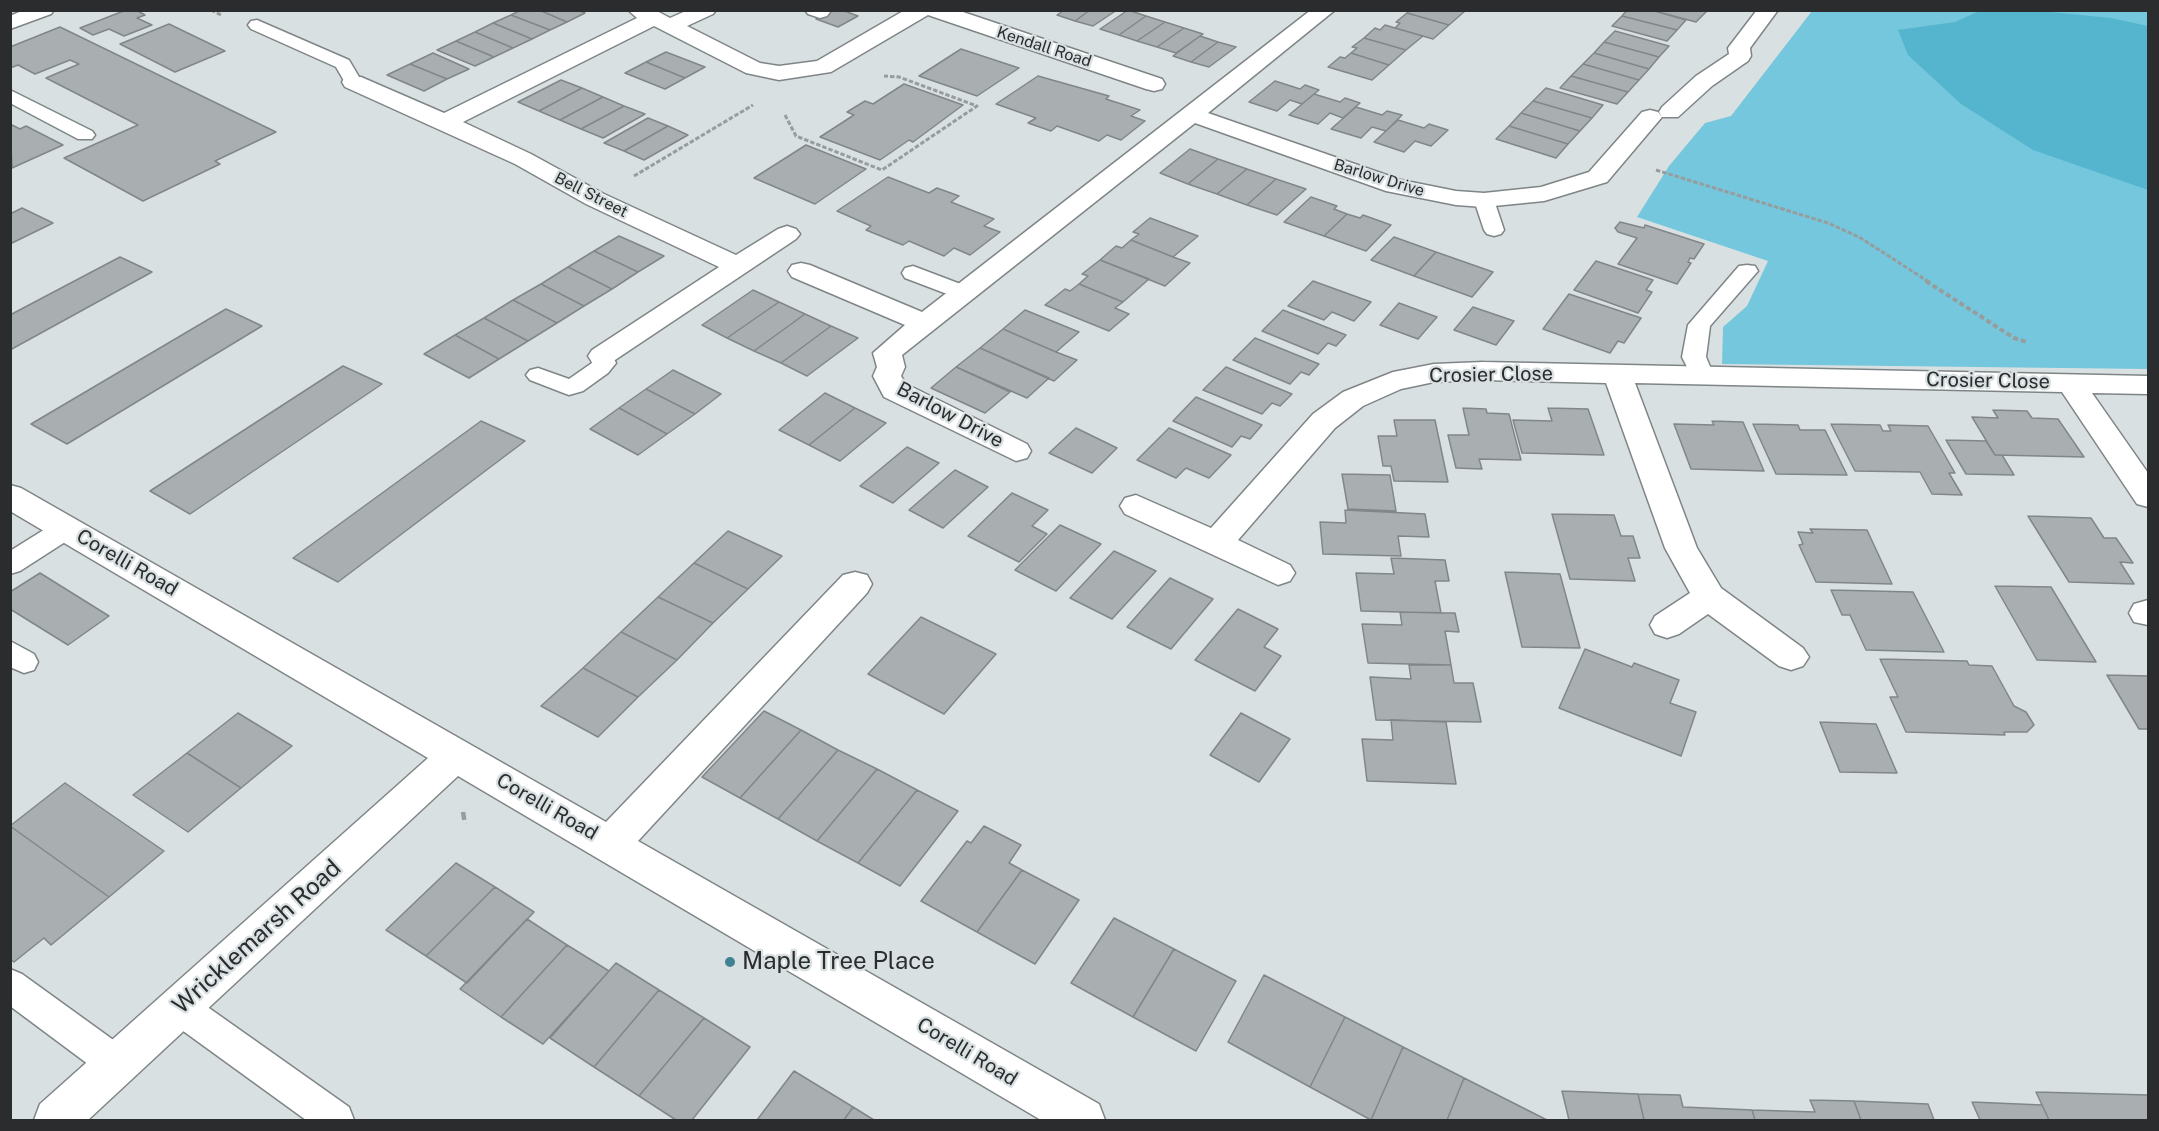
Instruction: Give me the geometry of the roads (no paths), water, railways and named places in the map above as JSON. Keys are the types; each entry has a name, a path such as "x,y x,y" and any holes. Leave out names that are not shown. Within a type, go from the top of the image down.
{"street":[{"path":"10,23 44,10"},
{"path":"445,122 655,18 706,10"},
{"path":"655,18 754,68 779,73 823,67 921,10"},
{"name":"Kendall Road","path":"935,10 1154,84"},
{"name":"Barlow Drive","path":"1016,451 894,390 887,376 891,367 886,353 1325,10"},
{"name":"Barlow Drive","path":"1193,115 1395,186 1456,198 1484,200 1544,194 1598,177 1660,114 1740,56 1739,48 1768,10"},
{"name":"Bell Street","path":"353,82 523,159 595,199 738,266"},
{"path":"602,356 787,234"},
{"path":"801,271 923,323"},
{"name":"Crosier Close","path":"1216,544 1324,421 1353,399 1393,381 1434,373 1483,371 2148,385"},
{"path":"1617,374 1681,548 1709,597 1791,657"},
{"name":"Crosier Close","path":"2070,383 2148,496"},
{"name":"Corelli Road","path":"10,496 1083,1120"},
{"path":"1136,506 1278,573"},
{"path":"610,844 855,585"},
{"path":"1667,625 1709,597"},
{"name":"Wricklemarsh Road","path":"56,1120 457,754"}],"lane":[{"path":"257,25 343,64 353,82"},
{"path":"10,95 85,135"},
{"path":"1484,200 1494,230"},
{"path":"1702,376 1694,357 1699,325 1747,271"},
{"path":"913,273 963,294"},
{"path":"538,375 569,387 575,386 600,369 604,363 602,356"},
{"path":"10,564 67,528"},
{"path":"10,985 117,1064"},
{"path":"180,1008 336,1120"}],"place":[{"name":"Maple Tree Place","path":"730,962"}]}
